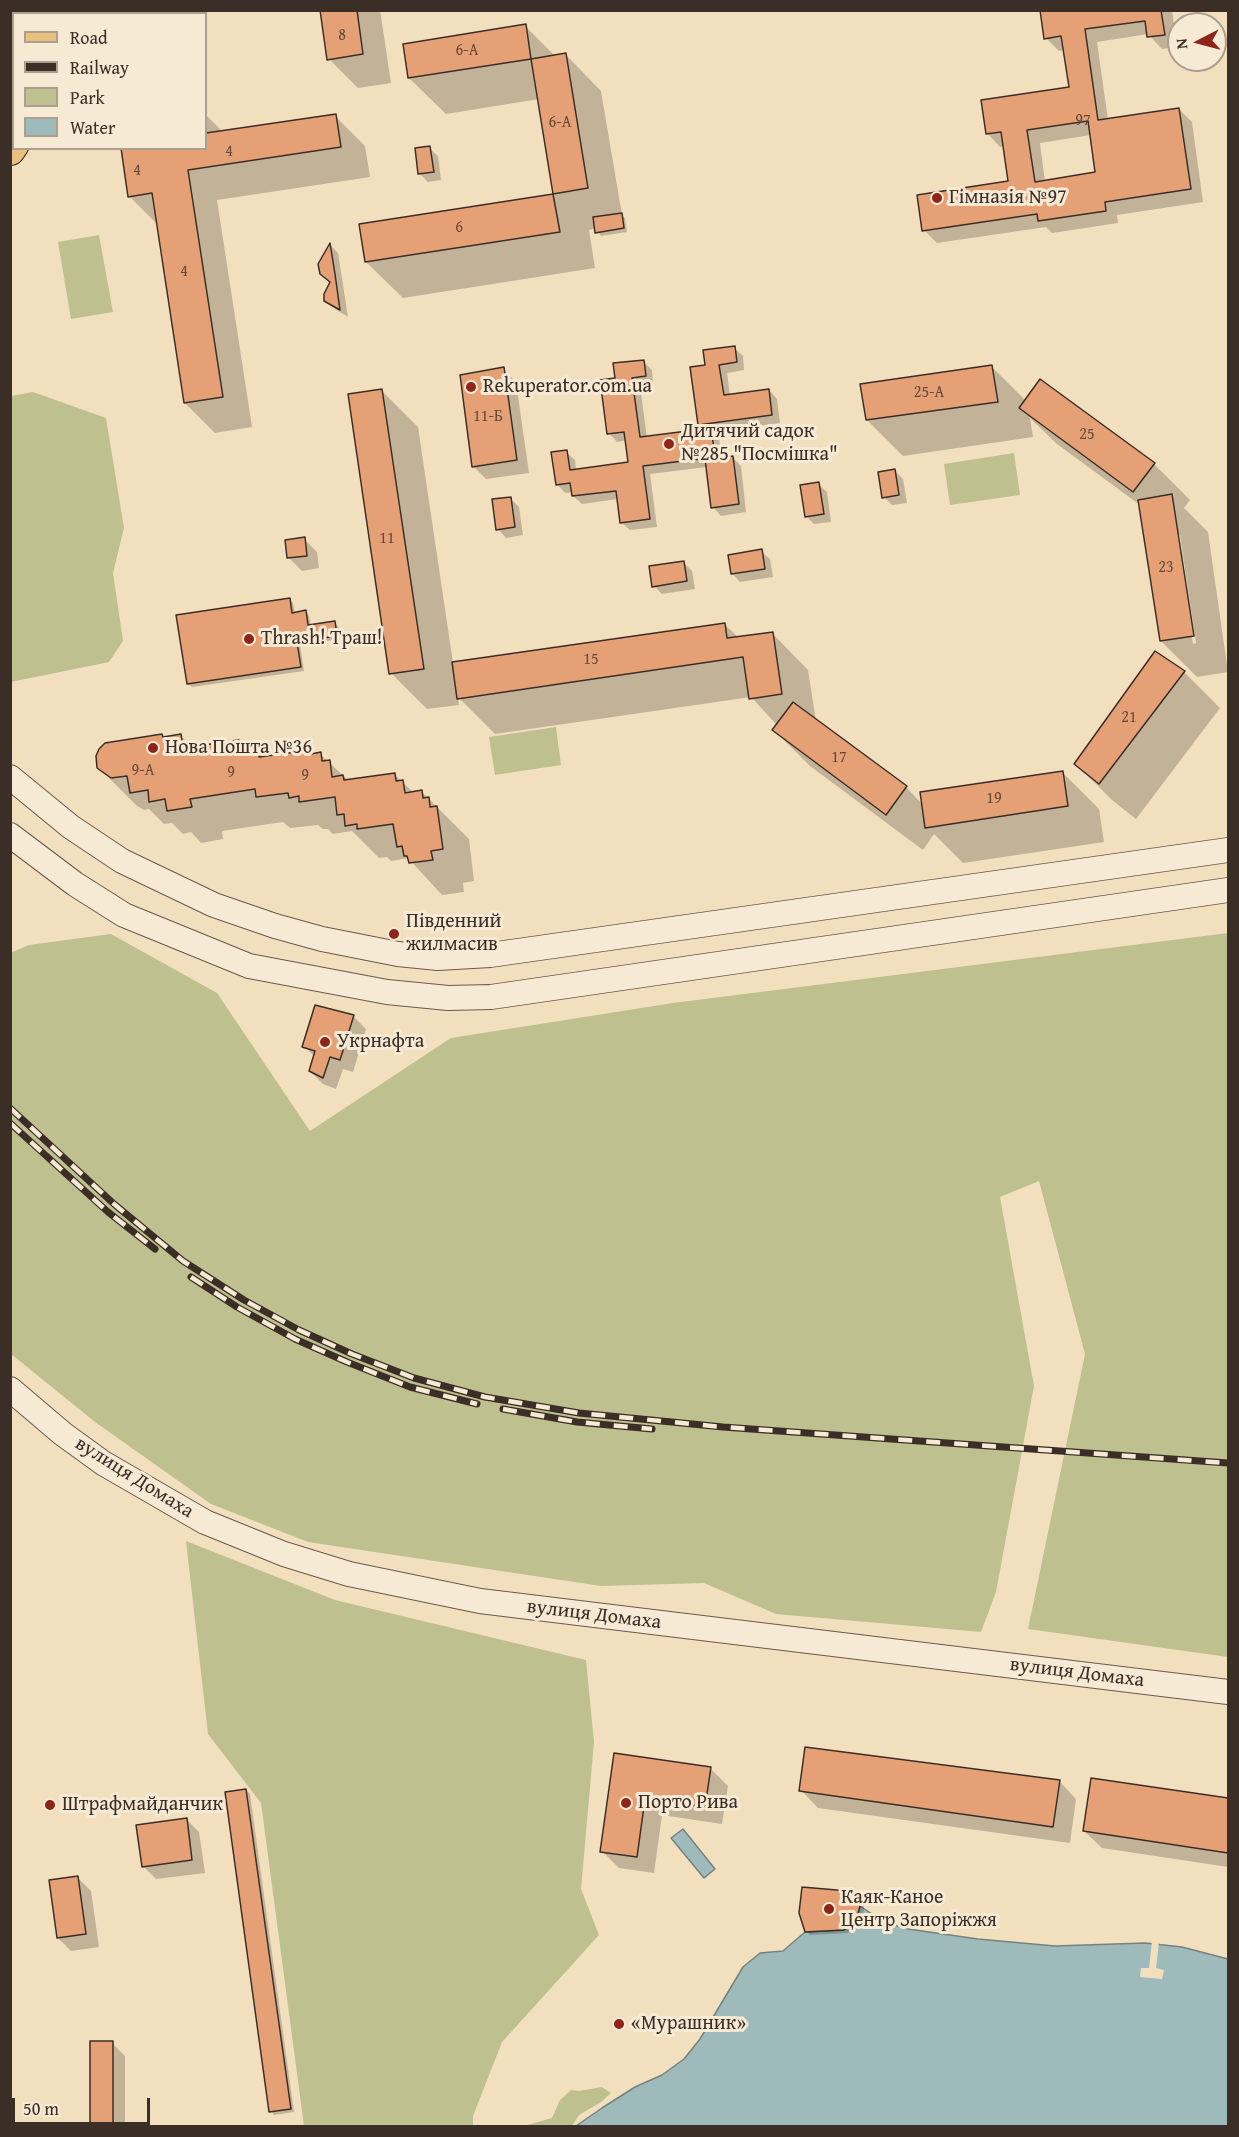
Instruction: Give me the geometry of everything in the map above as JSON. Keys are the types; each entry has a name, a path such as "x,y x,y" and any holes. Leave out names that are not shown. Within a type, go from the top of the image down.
{"street":[{"path":"10,777 71,828 122,861 213,905 322,939 398,954 438,958 490,955 1228,850"},
{"path":"10,835 75,884 124,915 249,966 387,992 448,998 491,997 1228,890"},
{"name":"вулиця Домаха","path":"10,1389 63,1434 103,1463 205,1522 284,1554 349,1574 480,1601 1228,1692"}],"green space":[{"path":"99,235 113,312 71,319 58,242"},
{"path":"33,392 106,418 124,528 113,573 123,641 109,662 11,682 11,396"},
{"path":"1014,453 1020,495 950,505 944,464"},
{"path":"556,727 561,765 495,775 489,737"},
{"path":"1228,933 1228,1657 1028,1629 1085,1354 1039,1181 1000,1197 1034,1386 996,1592 981,1632 776,1614 704,1583 601,1586 308,1542 211,1504 95,1422 11,1354 10,953 29,945 111,934 217,993 310,1131 451,1038 673,1003"},
{"path":"186,1541 335,1600 586,1660 594,1742 581,1889 599,1935 502,2042 473,2116 473,2126 304,2126 261,1803 208,1734"},
{"path":"602,2087 611,2093 579,2115 572,2126 524,2126 552,2118 560,2100 571,2090"}],"water":[{"path":"683,1829 715,1869 704,1878 671,1838"},
{"path":"860,1906 884,1922 908,1929 978,1939 1055,1946 1145,1943 1182,1947 1228,1959 1228,2126 576,2126 635,2087 662,2075 684,2059 700,2039 743,1967 760,1953 783,1951 805,1932 844,1930 856,1922"}],"pier":[{"path":"1152,1941 1159,1942 1156,1968 1164,1970 1162,1979 1140,1977 1141,1968 1149,1968"}],"building":[{"path":"320,10 357,10 363,54 327,60"},
{"path":"1040,10 1161,10 1165,35 1147,37 1145,21 1085,29 1098,120 1179,108 1191,189 1105,202 1106,211 1038,221 1037,214 922,231 917,195 1008,181 1001,132 986,134 981,100 1069,87 1061,36 1044,39","holes":["1088,121 1095,172 1035,182 1027,130"]},
{"path":"526,24 531,59 408,78 403,44"},
{"path":"566,53 588,188 553,194 531,59"},
{"path":"336,114 341,147 188,170 223,397 184,403 152,193 128,197 121,150 207,150 207,133"},
{"path":"430,146 434,172 418,174 415,148"},
{"path":"553,194 560,232 365,262 359,224"},
{"path":"622,213 624,228 595,233 593,217"},
{"path":"330,243 340,310 324,301 324,294 330,282 320,274 318,264"},
{"path":"735,346 737,362 719,365 724,395 769,389 772,415 698,425 690,367 705,365 703,350"},
{"path":"644,360 646,376 632,378 640,437 711,428 715,457 643,466 650,519 620,523 616,491 572,496 570,483 556,485 551,452 567,450 570,470 628,462 624,432 607,434 600,380 615,378 613,363"},
{"path":"992,365 998,402 866,420 860,384"},
{"path":"504,367 517,460 472,467 460,375"},
{"path":"1040,379 1155,463 1133,492 1019,408"},
{"path":"382,389 424,669 389,674 348,394"},
{"path":"733,456 739,504 711,508 705,459"},
{"path":"895,469 899,495 882,498 878,472"},
{"path":"819,482 824,514 805,517 800,485"},
{"path":"1172,494 1194,636 1160,641 1138,500"},
{"path":"511,497 515,527 496,530 492,499"},
{"path":"305,537 307,556 287,558 285,540"},
{"path":"762,549 765,569 731,574 728,555"},
{"path":"684,561 687,581 652,587 649,566"},
{"name":"Thrash! Траш!","path":"290,598 292,613 306,610 308,625 335,621 337,636 297,642 301,667 187,684 176,615"},
{"path":"725,623 727,638 773,632 782,694 749,699 743,657 457,699 452,662"},
{"path":"1155,651 1185,671 1099,784 1074,764"},
{"path":"793,702 907,786 886,815 772,730"},
{"path":"162,734 163,737 181,734 183,748 239,740 240,745 247,744 248,750 258,749 259,757 311,750 311,754 321,752 322,761 330,760 332,777 343,775 344,780 395,773 396,781 403,780 405,793 422,790 423,798 429,797 430,807 437,806 443,849 431,851 433,860 409,863 407,856 404,856 402,846 397,847 393,824 357,829 357,824 345,826 344,814 337,815 335,797 299,802 299,796 289,798 288,793 256,797 255,789 190,799 192,807 167,811 165,799 149,802 148,790 130,793 127,776 111,778 97,768 96,756 105,743"},
{"path":"1063,771 1068,806 925,828 920,792"},
{"name":"Укрнафта","path":"315,1005 354,1015 340,1060 330,1057 323,1078 309,1071 315,1051 302,1047"},
{"path":"805,1747 1060,1780 1053,1827 799,1791"},
{"name":"Порто Рива","path":"614,1753 711,1767 705,1807 645,1799 637,1857 600,1852"},
{"path":"1091,1778 1228,1798 1228,1853 1083,1831"},
{"path":"246,1789 291,2109 269,2112 225,1792"},
{"path":"187,1818 192,1860 142,1867 136,1825"},
{"path":"78,1876 86,1934 57,1938 49,1880"},
{"name":"Каяк-Каное Центр Запоріжжя","path":"802,1887 860,1892 860,1906 856,1922 844,1930 805,1932 799,1913"},
{"path":"90,2041 113,2041 113,2127 90,2127"}],"railway":[{"path":"10,1108 114,1204 183,1261 244,1300 299,1330 414,1378 485,1397 579,1413 723,1427 1228,1463"},
{"path":"10,1123 108,1212 155,1249"},
{"path":"191,1277 237,1307 295,1339 410,1387 477,1404"},
{"path":"503,1409 577,1422 652,1429"}],"place":[{"name":"Гімназія №97","path":"937,198"},
{"name":"Rekuperator.com.ua","path":"471,387"},
{"name":"Дитячий садок №285 \"Посмішка\"","path":"669,444"},
{"name":"Thrash! Траш!","path":"249,639"},
{"name":"Нова Пошта №36","path":"153,748"},
{"name":"Південний жилмасив","path":"394,934"},
{"name":"Укрнафта","path":"325,1042"},
{"name":"Порто Рива","path":"626,1803"},
{"name":"Штрафмайданчик","path":"50,1805"},
{"name":"Каяк-Каное Центр Запоріжжя","path":"829,1909"},
{"name":"«Мурашник»","path":"619,2024"}]}
